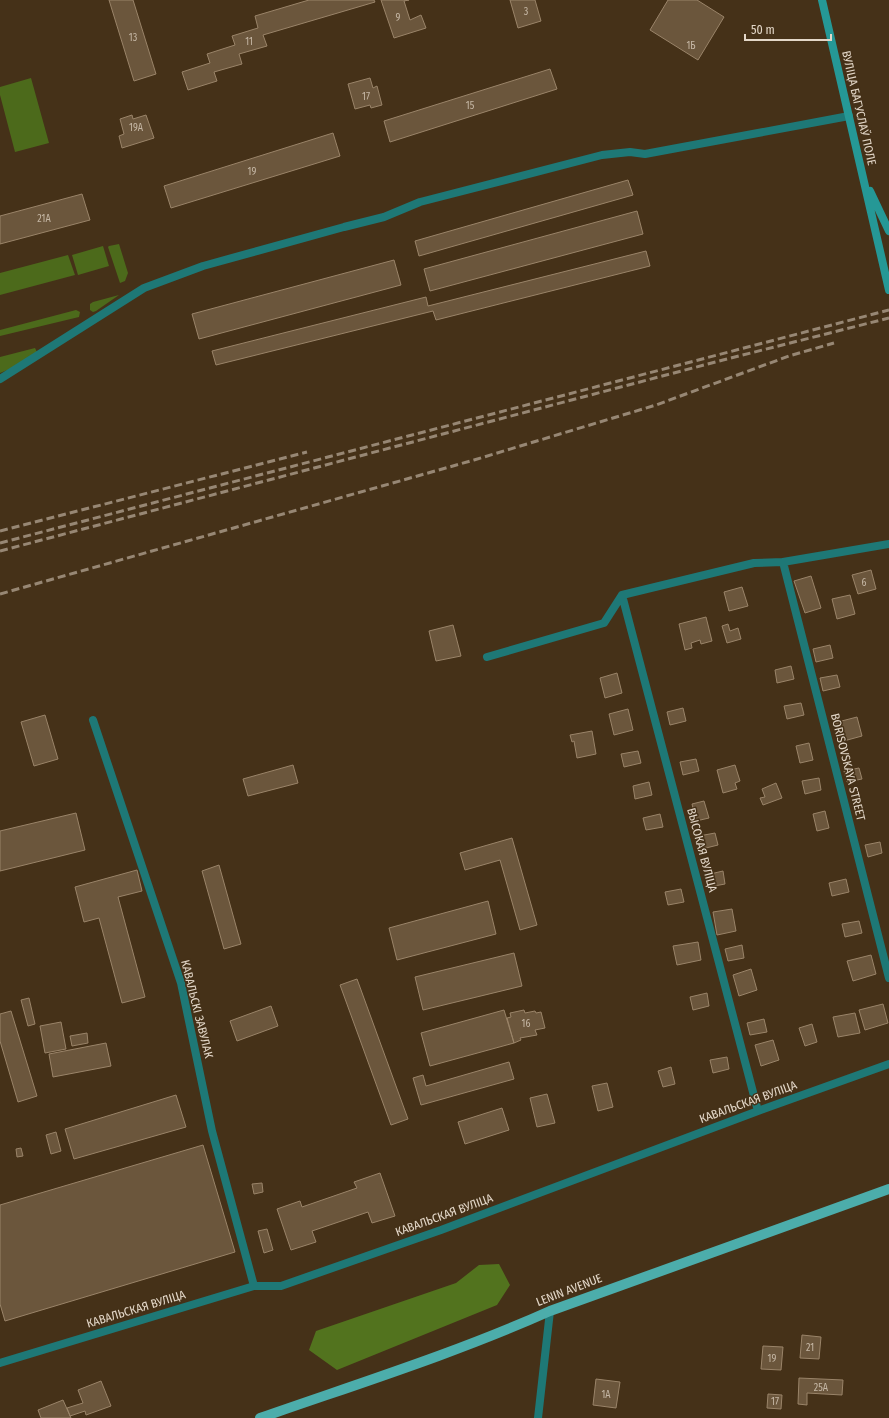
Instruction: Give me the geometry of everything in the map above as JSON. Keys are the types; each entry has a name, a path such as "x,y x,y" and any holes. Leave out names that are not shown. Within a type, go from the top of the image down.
{"main road":[{"name":"ВУЛІЦА БАГУСЛАЎ ПОЛЕ","path":"822,0 889,290"},
{"name":"ВУЛІЦА БАГУСЛАЎ ПОЛЕ","path":"863,176 889,231"},
{"name":"LENIN AVENUE","path":"260,1418 509,1329 550,1310 889,1189"}],"street":[{"path":"0,379 144,288 203,266 384,217 420,202 602,155 630,152 645,154 849,116"},
{"path":"488,657 604,623 622,595 754,563 783,562 889,544"},
{"name":"BORISOVSKAYA STREET","path":"783,562 889,978"},
{"name":"ВЫСОКАЯ ВУЛІЦА","path":"622,595 758,1110"},
{"name":"КАВАЛЬСКІ ЗАВУЛАК","path":"93,720 181,983 212,1131 254,1286"},
{"name":"КАВАЛЬСКАЯ ВУЛІЦА","path":"0,1363 254,1286 281,1286 427,1235 758,1110 889,1064"},
{"path":"538,1418 550,1310"}],"green space":[{"path":"31,78 49,143 15,152 0,95 0,87"},
{"path":"119,244 128,273 125,281 120,283 108,247"},
{"path":"103,246 109,266 78,275 72,255"},
{"path":"68,255 75,275 0,295 0,273"},
{"path":"119,295 96,311 93,312 90,310 90,304 93,302"},
{"path":"76,310 80,312 79,317 0,336 0,330"},
{"path":"35,348 37,352 10,369 0,373 0,357"},
{"path":"499,1264 510,1285 497,1305 337,1370 309,1350 316,1331 456,1283 479,1265"}],"building":[{"path":"109,0 133,0 156,74 134,81"},
{"path":"309,0 374,0 375,2 263,35 267,46 239,54 242,64 214,72 217,81 188,90 182,72 210,63 207,54 235,45 232,36 258,28 255,16"},
{"path":"381,0 409,0 404,1 410,20 421,15 426,28 394,38"},
{"path":"510,0 535,0 541,21 518,28"},
{"path":"668,0 697,0 724,17 698,60 650,30"},
{"path":"550,69 557,89 390,142 384,121"},
{"path":"370,78 373,88 377,86 382,105 371,108 370,105 355,109 348,84"},
{"path":"132,115 133,119 146,115 154,138 122,148 119,136 124,134 120,119"},
{"path":"333,133 340,156 171,208 164,186"},
{"path":"628,180 633,195 419,256 415,241"},
{"path":"82,194 90,220 0,244 0,216"},
{"path":"637,211 643,234 430,291 424,269"},
{"path":"646,251 650,266 436,320 433,311 216,365 212,351 426,297 428,306"},
{"path":"394,260 401,285 199,339 192,314"},
{"path":"871,570 876,589 858,594 852,575"},
{"path":"811,576 821,608 805,613 794,581"},
{"path":"742,587 748,606 729,611 724,592"},
{"path":"850,595 855,614 837,619 832,599"},
{"path":"706,617 712,641 701,644 700,640 691,643 692,648 685,650 679,624"},
{"path":"728,624 730,631 738,628 741,639 727,643 722,626"},
{"path":"453,625 461,656 436,661 429,631"},
{"path":"830,645 833,658 816,662 813,649"},
{"path":"791,666 794,679 777,683 775,670"},
{"path":"617,673 622,693 605,698 600,678"},
{"path":"837,675 840,687 823,691 820,678"},
{"path":"801,703 804,715 787,719 784,706"},
{"path":"683,708 686,721 670,725 667,712"},
{"path":"628,709 633,730 614,735 609,714"},
{"path":"45,715 58,759 34,766 21,722"},
{"path":"857,717 862,736 840,742 834,723"},
{"path":"592,731 596,754 577,758 574,741 572,742 570,735"},
{"path":"809,743 813,760 800,763 796,746"},
{"path":"638,751 641,763 624,767 621,754"},
{"path":"696,759 699,771 683,775 680,762"},
{"path":"293,765 298,783 248,796 243,779"},
{"path":"735,765 740,781 735,783 737,789 723,793 717,770"},
{"path":"859,768 862,779 847,782 844,771"},
{"path":"819,778 821,790 805,794 802,781"},
{"path":"649,782 652,795 635,799 633,786"},
{"path":"776,783 782,798 763,805 760,798 765,797 762,789"},
{"path":"704,801 709,818 696,821 692,804"},
{"path":"825,811 829,828 817,831 813,814"},
{"path":"76,813 85,850 0,871 0,831"},
{"path":"660,814 663,827 646,830 643,818"},
{"path":"715,833 718,845 702,849 699,836"},
{"path":"512,838 537,925 520,930 500,860 465,870 460,853"},
{"path":"880,842 882,853 868,857 865,845"},
{"path":"219,865 241,944 224,949 202,871"},
{"path":"137,870 142,891 118,897 145,997 122,1003 99,918 84,922 75,887"},
{"path":"723,871 725,884 709,887 706,875"},
{"path":"846,879 849,892 832,896 829,883"},
{"path":"681,889 684,902 668,905 665,892"},
{"path":"488,901 496,934 397,960 389,928"},
{"path":"732,909 736,931 717,935 713,912"},
{"path":"859,921 862,933 845,937 842,924"},
{"path":"698,942 701,960 677,965 673,946"},
{"path":"742,945 744,958 728,961 725,949"},
{"path":"514,953 522,986 423,1010 415,977"},
{"path":"871,955 876,974 853,981 847,961"},
{"path":"751,969 757,990 739,996 733,975"},
{"path":"357,979 408,1119 391,1125 340,985"},
{"path":"707,993 709,1006 693,1010 690,997"},
{"path":"29,998 35,1024 28,1026 21,1000"},
{"path":"883,1004 888,1023 865,1030 859,1010"},
{"path":"271,1006 278,1026 237,1041 230,1021"},
{"path":"504,1010 514,1043 430,1066 421,1033"},
{"path":"524,1010 525,1013 535,1011 536,1013 541,1012 545,1028 535,1030 537,1035 520,1038 521,1040 514,1043 507,1018 511,1017 510,1013"},
{"path":"11,1011 37,1096 18,1102 0,1041 0,1014"},
{"path":"855,1013 860,1033 838,1037 833,1017"},
{"path":"764,1019 767,1032 750,1035 747,1023"},
{"path":"61,1022 66,1049 45,1053 40,1026"},
{"path":"812,1024 817,1042 805,1046 799,1028"},
{"path":"87,1033 88,1043 72,1046 70,1036"},
{"path":"773,1040 779,1060 761,1066 755,1045"},
{"path":"106,1043 111,1066 53,1077 49,1054"},
{"path":"727,1057 729,1069 713,1073 710,1060"},
{"path":"509,1062 514,1079 421,1105 413,1078 423,1075 426,1086"},
{"path":"671,1067 675,1084 663,1087 658,1071"},
{"path":"607,1083 613,1107 598,1111 592,1086"},
{"path":"547,1094 555,1123 537,1127 530,1098"},
{"path":"176,1095 186,1127 74,1159 65,1129"},
{"path":"502,1108 509,1130 465,1144 458,1122"},
{"path":"56,1132 61,1151 51,1154 46,1135"},
{"path":"203,1145 235,1252 5,1321 0,1304 0,1205"},
{"path":"21,1148 23,1156 17,1157 16,1149"},
{"path":"380,1173 395,1216 372,1223 368,1212 312,1231 316,1242 291,1250 277,1209 300,1201 302,1207 357,1188 354,1182"},
{"path":"262,1183 263,1192 254,1194 252,1184"},
{"path":"267,1229 273,1250 264,1253 258,1231"},
{"path":"802,1335 821,1337 819,1359 800,1358"},
{"path":"763,1346 783,1347 781,1370 761,1369"},
{"path":"799,1378 843,1380 842,1395 807,1393 807,1405 798,1404"},
{"path":"596,1379 620,1382 616,1408 593,1405"},
{"path":"101,1381 111,1406 86,1415 85,1411 70,1416 67,1408 83,1403 78,1390"},
{"path":"768,1394 782,1395 781,1409 767,1408"},
{"path":"63,1400 71,1418 41,1418 38,1410"}],"railway":[{"path":"0,543 889,310"},
{"path":"0,551 723,360 889,318"},
{"path":"0,594 474,460 656,405 789,356 834,343"},
{"path":"0,531 307,452"}]}
